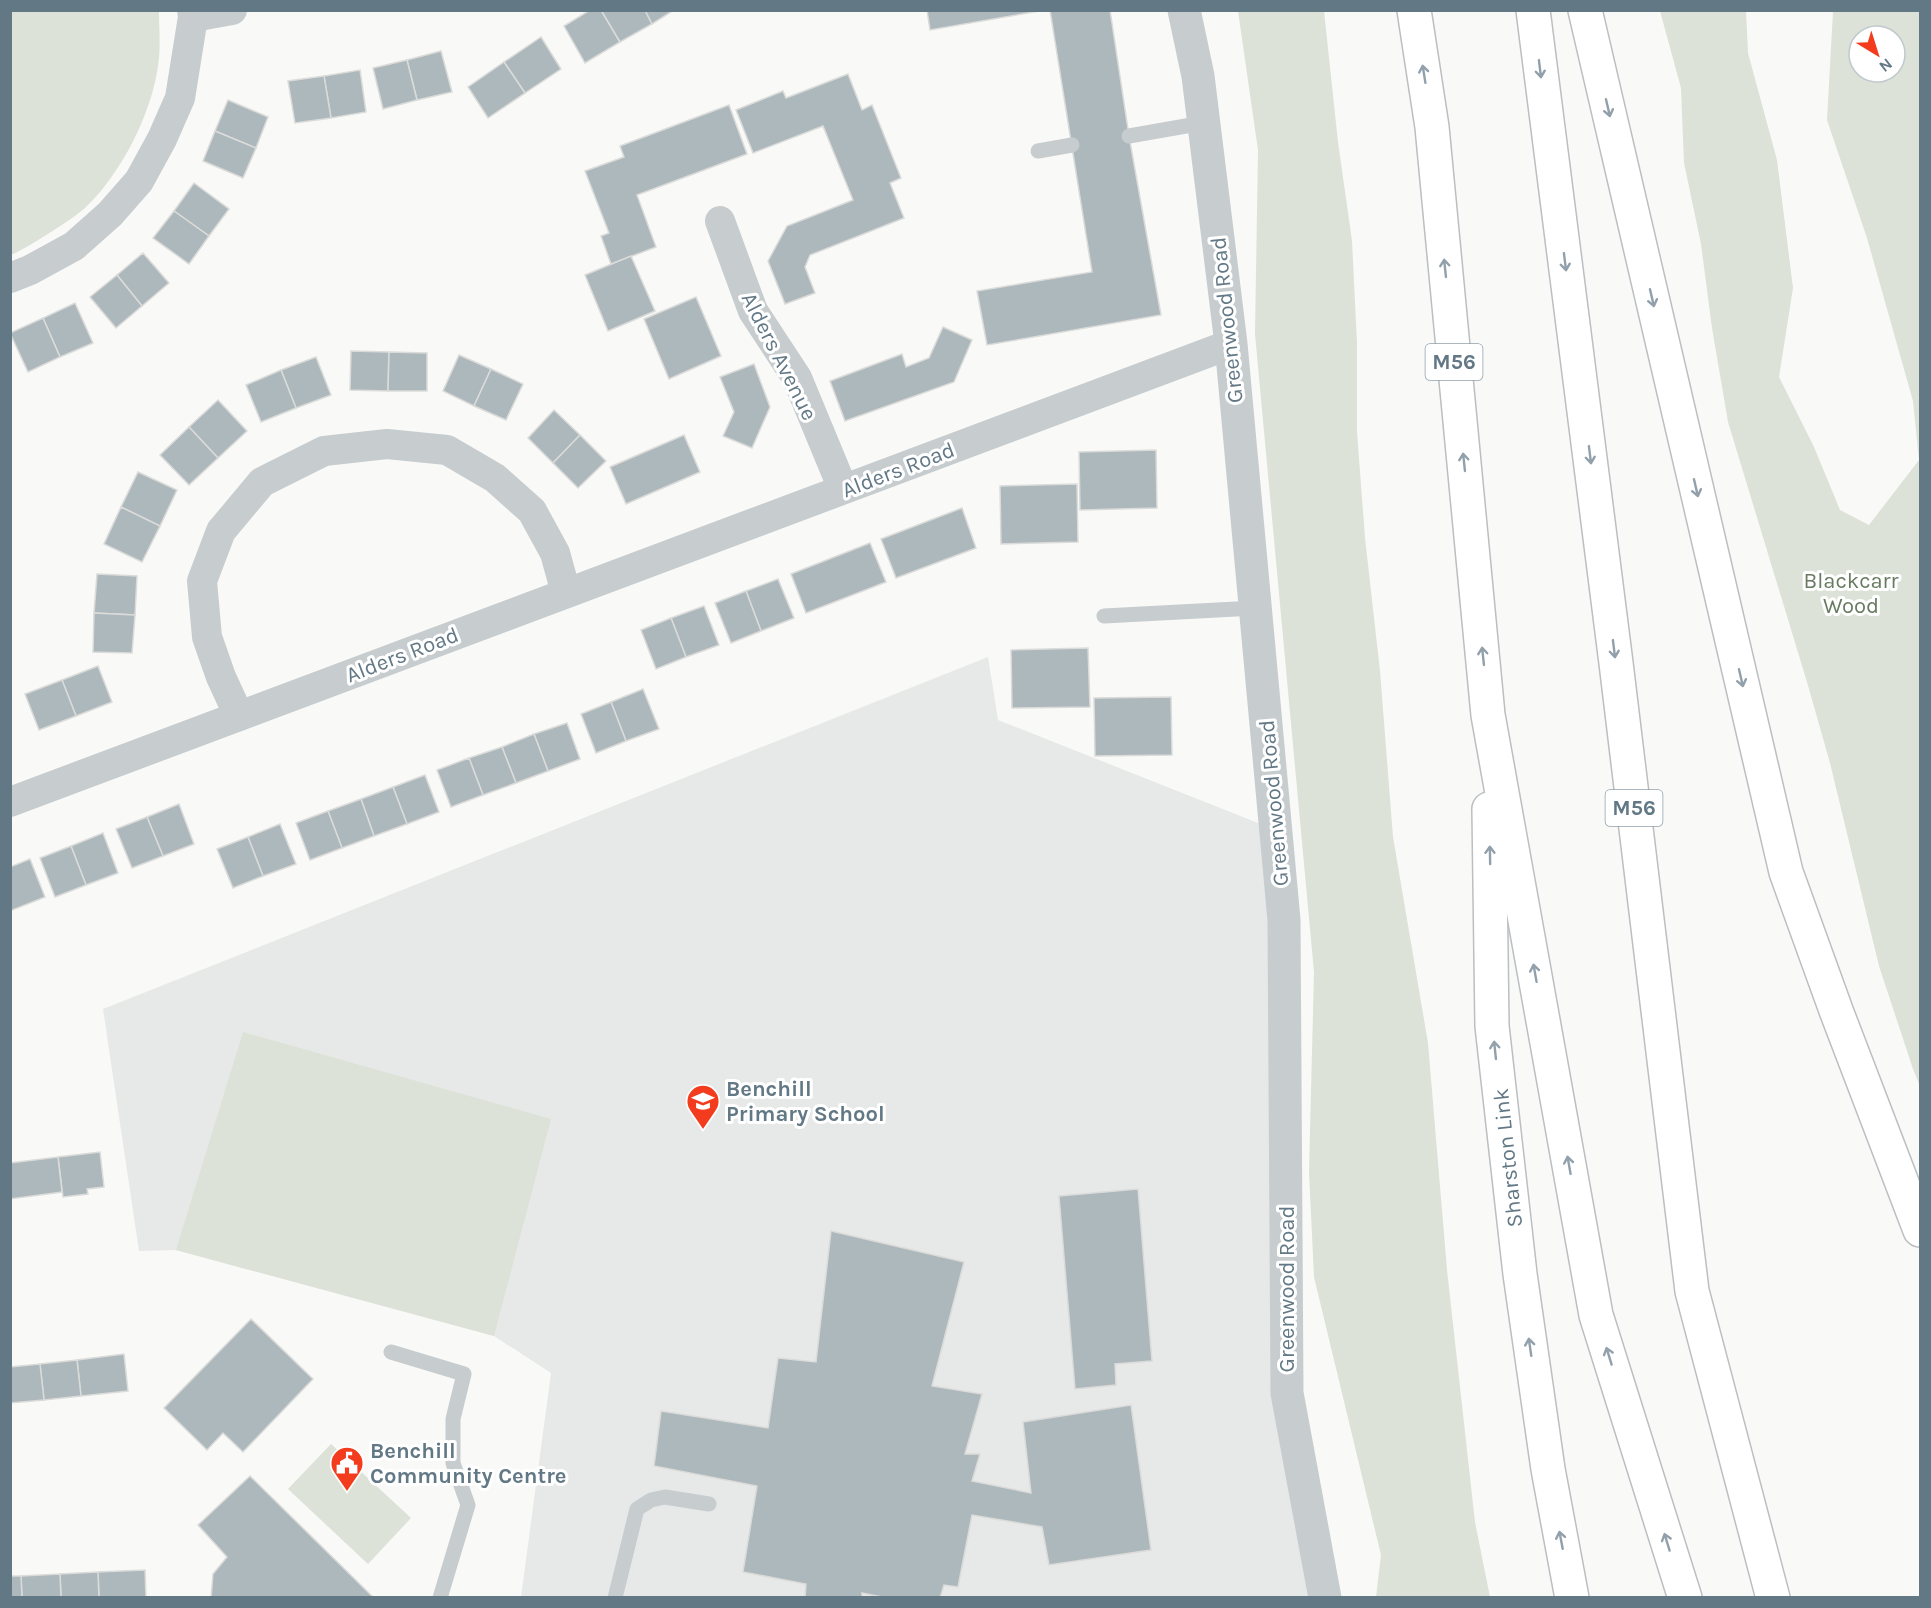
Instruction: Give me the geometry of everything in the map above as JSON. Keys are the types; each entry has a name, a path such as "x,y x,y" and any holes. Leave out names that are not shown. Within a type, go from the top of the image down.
{"highway":[{"name":"M56","path":"1414,10 1432,127 1488,715 1596,1315 1685,1598"},
{"name":"M56","path":"1533,10 1692,1291 1773,1598"},
{"path":"1585,10 1786,872 1920,1230"},
{"name":"Sharston Link","path":"1488,715 1492,1026 1522,1285 1548,1469 1572,1598"}],"street":[{"path":"10,278 74,246 110,214 139,181 162,139 180,98 193,14 232,10"},
{"name":"Greenwood Road","path":"1184,10 1198,76 1230,344 1284,920 1287,1393 1325,1598"},
{"name":"Alders Avenue","path":"720,221 753,311 797,378 843,489"},
{"name":"Alders Road","path":"10,802 1230,344"},
{"path":"238,716 207,637 202,581 221,531 262,482 324,450 387,444 447,450 495,477 532,511 555,553 566,593"}],"lane":[{"path":"1129,136 1203,123"},
{"path":"1038,151 1072,145"},
{"path":"1104,616 1255,608"},
{"path":"391,1352 464,1374 453,1419 453,1462 468,1505 440,1598"},
{"path":"615,1598 637,1509 651,1500 665,1497 709,1504"}],"shaded area":[{"name":"Benchill Primary School","path":"988,657 998,720 1276,830 1287,1393 1325,1597 521,1597 551,1373 494,1336 176,1250 139,1251 103,1009"}],"green space":[{"path":"11,10 159,11 160,45 158,66 149,104 132,143 111,178 80,212 39,240 11,255"},
{"path":"1238,11 1324,11 1338,142 1352,241 1357,343 1357,432 1393,837 1428,1043 1447,1270 1475,1522 1490,1597 1376,1597 1381,1555 1314,1277 1309,1172 1314,972 1255,334 1258,150"},
{"name":"Blackcarr Wood","path":"1660,11 1746,11 1748,53 1777,160 1793,288 1779,377 1814,447 1840,510 1869,525 1919,460 1913,401 1867,238 1827,120 1833,11 1920,11 1920,1086 1879,966 1830,763 1728,422 1701,244 1684,163 1681,88"},
{"path":"243,1032 551,1119 494,1336 176,1250"},
{"path":"331,1444 411,1518 368,1564 288,1489"}],"building":[{"path":"590,10 601,10 620,42 585,63 564,26"},
{"path":"601,10 645,10 652,24 620,42"},
{"path":"645,10 674,10 652,24"},
{"path":"927,10 1045,10 930,30"},
{"path":"1050,10 1110,10 1129,136 1161,315 987,345 977,291 1092,272"},
{"path":"541,37 561,69 525,93 504,62"},
{"path":"441,51 452,92 417,100 407,60"},
{"path":"407,60 417,100 383,109 373,68"},
{"path":"504,62 525,93 488,118 468,87"},
{"path":"360,70 366,112 331,118 324,76"},
{"path":"848,74 862,110 872,105 901,178 890,183 904,218 810,255 805,267 815,293 785,304 768,261 787,226 853,200 823,126 753,153 736,110 783,91 786,98"},
{"path":"324,76 331,118 295,123 288,81"},
{"path":"228,100 268,117 256,148 215,131"},
{"path":"729,105 747,154 637,195 656,247 611,264 601,236 609,233 585,171 624,157 620,146"},
{"path":"215,131 256,148 243,178 203,161"},
{"path":"194,183 229,209 209,236 174,211"},
{"path":"174,211 209,236 189,264 153,238"},
{"path":"143,253 169,283 142,306 117,275"},
{"path":"631,256 655,311 608,331 585,275"},
{"path":"117,275 142,306 116,328 90,297"},
{"path":"696,297 721,356 669,379 644,319"},
{"path":"75,303 93,343 60,357 43,318"},
{"path":"43,318 60,357 28,372 10,333"},
{"path":"943,327 972,340 954,382 845,421 830,381 902,354 906,367 929,358"},
{"path":"351,351 389,352 388,391 350,390"},
{"path":"389,352 427,353 427,391 388,391"},
{"path":"459,355 491,369 474,406 443,391"},
{"path":"316,357 331,395 296,408 281,370"},
{"path":"754,364 770,407 752,448 723,436 734,412 720,377"},
{"path":"491,369 523,384 506,420 474,406"},
{"path":"281,370 296,408 261,422 246,385"},
{"path":"218,400 247,431 218,458 189,427"},
{"path":"554,410 580,435 553,463 528,438"},
{"path":"189,427 218,458 189,485 160,455"},
{"path":"580,435 606,461 578,488 553,463"},
{"path":"684,435 700,472 626,504 610,467"},
{"path":"1156,450 1157,508 1080,510 1079,452"},
{"path":"138,472 177,490 160,526 121,507"},
{"path":"1077,484 1078,542 1001,544 1000,486"},
{"path":"121,507 160,526 142,562 104,544"},
{"path":"962,508 976,548 896,578 881,539"},
{"path":"870,543 886,582 806,613 791,574"},
{"path":"97,574 137,576 135,615 94,613"},
{"path":"778,579 794,618 761,631 746,591"},
{"path":"746,591 761,631 731,643 715,603"},
{"path":"704,606 719,645 686,657 671,618"},
{"path":"94,613 135,615 132,653 93,652"},
{"path":"671,618 686,657 656,669 641,630"},
{"path":"1088,648 1090,707 1012,708 1011,650"},
{"path":"98,666 112,702 76,716 62,680"},
{"path":"62,680 76,716 39,730 25,694"},
{"path":"643,689 659,729 626,741 611,702"},
{"path":"1171,697 1172,755 1095,756 1094,698"},
{"path":"611,702 626,741 596,753 581,714"},
{"path":"567,723 580,759 548,771 534,734"},
{"path":"534,734 548,771 516,783 502,747"},
{"path":"502,747 516,783 483,795 469,758"},
{"path":"469,758 483,795 451,807 437,770"},
{"path":"425,775 439,812 407,824 393,787"},
{"path":"393,787 407,824 374,836 361,799"},
{"path":"361,799 374,836 342,848 328,811"},
{"path":"179,804 194,844 163,856 147,817"},
{"path":"328,811 342,848 310,860 296,823"},
{"path":"147,817 163,856 132,868 116,829"},
{"path":"280,824 296,864 263,876 248,837"},
{"path":"103,833 118,873 86,885 71,846"},
{"path":"248,837 263,876 233,888 217,849"},
{"path":"71,846 86,885 55,897 40,858"},
{"path":"30,859 45,897 10,911 10,867"},
{"path":"100,1152 104,1187 87,1189 88,1194 63,1197 58,1157"},
{"path":"58,1157 62,1192 10,1199 10,1163"},
{"path":"1138,1189 1152,1361 1115,1364 1116,1385 1075,1389 1059,1196"},
{"path":"831,1231 964,1262 932,1386 982,1394 965,1454 980,1454 972,1481 1031,1493 1023,1422 1131,1405 1151,1550 1049,1565 1042,1527 972,1515 958,1587 944,1585 940,1598 887,1598 862,1593 862,1598 805,1598 806,1584 743,1572 757,1486 654,1466 661,1411 768,1428 778,1358 816,1362"},
{"path":"251,1319 313,1379 243,1452 223,1433 207,1450 164,1408"},
{"path":"124,1354 128,1391 81,1396 77,1360"},
{"path":"77,1360 81,1396 44,1400 40,1364"},
{"path":"40,1364 44,1400 10,1403 10,1367"},
{"path":"250,1476 374,1598 211,1598 213,1574 227,1557 198,1525"},
{"path":"145,1570 146,1598 99,1598 98,1572"},
{"path":"98,1572 99,1598 61,1598 60,1574"},
{"path":"60,1574 61,1598 22,1598 21,1576"},
{"path":"10,1576 21,1576 22,1598 10,1598"}],"place":[{"name":"Benchill Primary School","path":"703,1130"},
{"name":"Benchill Community Centre","path":"347,1492"}]}
